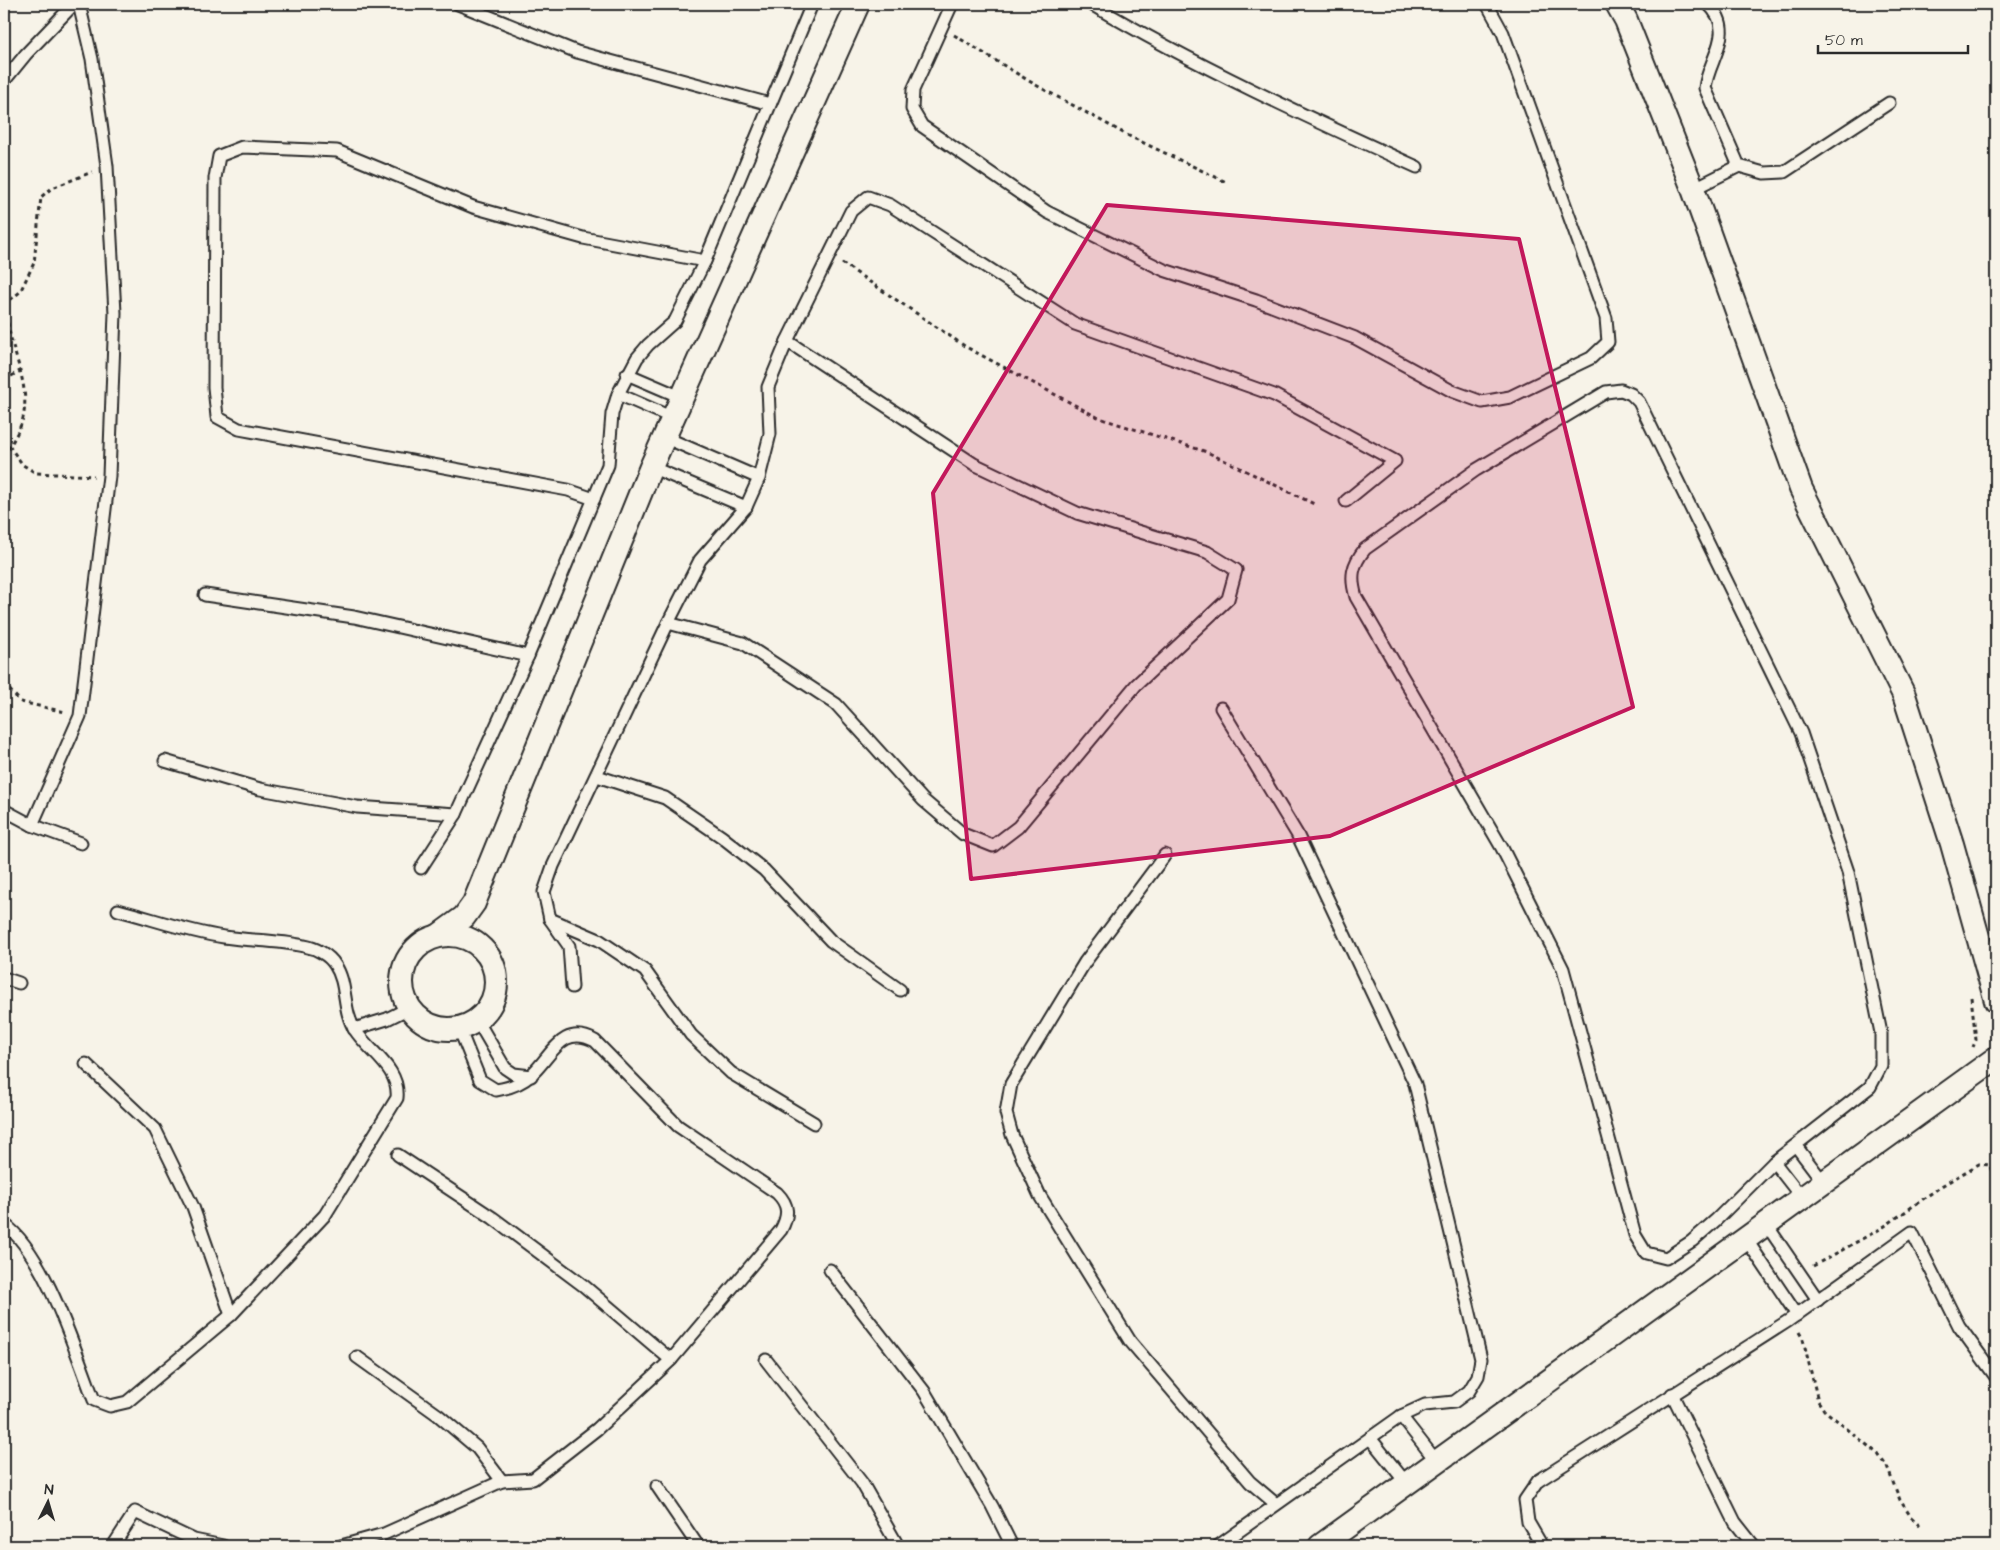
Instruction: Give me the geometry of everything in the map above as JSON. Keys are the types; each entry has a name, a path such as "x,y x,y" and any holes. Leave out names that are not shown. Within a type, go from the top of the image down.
{"street":[{"path":"474,904 476,936 493,965 495,991 489,1007 468,1024 444,1029 431,1026 419,1019 409,1008 402,987 405,965 418,946 438,936 464,917 474,904 651,467 858,4"},
{"path":"1618,4 1693,189 1802,489 1904,695 1952,844 1996,1001"},
{"path":"438,936 463,937 483,950"},
{"path":"1320,1546 1996,1058"}],"lane":[{"path":"4,81 26,54 74,4"},
{"path":"32,825 80,716 109,476 115,313 107,166 92,59 79,4"},
{"path":"458,4 577,52 770,104"},
{"path":"421,868 456,814 528,656 594,499 608,465 612,414 627,374 648,345 675,321 705,262 812,4"},
{"path":"952,4 913,90 912,109 922,126 1046,212 1164,270 1256,300 1355,338 1452,391 1482,402 1510,397 1519,393 1591,358 1608,342 1606,318 1503,33 1487,4"},
{"path":"1091,4 1268,99 1417,167"},
{"path":"1708,4 1716,11 1720,30 1720,48 1706,78 1705,88 1739,166"},
{"path":"1693,189 1739,166 1764,172 1784,172 1889,103"},
{"path":"594,499 568,490 239,429 217,417 214,387 215,178 219,156 242,147 337,151 473,207 583,238 705,262"},
{"path":"572,987 569,946 550,919 544,892 553,866 668,623 700,560 746,507 759,478 770,434 768,387 787,341 851,211 868,197 890,205 1075,324 1274,395 1395,461 1346,501"},
{"path":"668,623 743,643 836,704 923,800 963,834 993,846 1018,827 1136,685 1228,599 1236,570 1207,552 1077,513 974,464 787,341"},
{"path":"627,374 683,398"},
{"path":"1621,390 1631,394 1639,402 1801,733 1848,872 1881,1033 1881,1066 1870,1087 1796,1146 1774,1162 1716,1220 1692,1241 1666,1258 1646,1253 1635,1235 1563,969 1502,848 1356,597 1352,582 1353,567 1366,549 1476,470 1606,392 1621,390"},
{"path":"618,394 669,428 759,478"},
{"path":"651,467 746,507"},
{"path":"205,595 354,617 528,656"},
{"path":"1218,1546 1402,1416 1425,1405 1454,1402 1469,1391 1478,1376 1481,1359 1415,1084 1297,834 1221,708"},
{"path":"165,761 260,789 358,807 456,814"},
{"path":"597,776 665,798 714,831 764,870 831,941 900,990"},
{"path":"4,810 32,825 81,843"},
{"path":"1165,855 1080,970 1011,1084 1006,1113 1012,1135 1040,1196 1130,1341 1250,1482 1276,1504"},
{"path":"4,1224 14,1231 40,1265 94,1400 110,1406 127,1402 231,1315 325,1215 397,1098 398,1088 392,1072 354,1029 346,1007 342,980 335,965 324,953 305,946 222,937 118,910"},
{"path":"550,919 600,940 645,971 691,1035 731,1073 814,1123"},
{"path":"4,978 19,983"},
{"path":"354,1029 387,1019 409,1008"},
{"path":"341,1546 384,1534 502,1481 534,1479 597,1429 671,1360 781,1230 787,1219 787,1208 783,1200 678,1126 595,1042 578,1035 568,1037 531,1076 513,1086 496,1090 487,1086 475,1071 468,1024"},
{"path":"468,1024 505,1068 514,1074 531,1076"},
{"path":"86,1064 155,1129 193,1207 231,1315"},
{"path":"1796,1146 1824,1183"},
{"path":"398,1155 493,1218 584,1286 671,1360"},
{"path":"1774,1162 1802,1198"},
{"path":"1766,1224 1818,1300"},
{"path":"1542,1546 1528,1522 1525,1500 1538,1481 1792,1318 1912,1232 1959,1326 1996,1377"},
{"path":"1746,1239 1792,1318"},
{"path":"830,1270 924,1391 992,1506 1012,1546"},
{"path":"357,1357 438,1415 477,1448 502,1481"},
{"path":"766,1360 862,1483 898,1546"},
{"path":"1672,1394 1735,1522 1754,1546"},
{"path":"1402,1416 1437,1462"},
{"path":"1370,1438 1407,1484"},
{"path":"657,1486 698,1546"},
{"path":"113,1546 135,1512 193,1543 223,1546"}],"path":[{"path":"941,27 1034,84 1129,136 1226,182"},
{"path":"4,456 23,419 25,388 6,317 6,304 20,292 34,263 41,197 52,188 107,166"},
{"path":"829,255 966,347 1099,418 1207,452 1316,506"},
{"path":"4,380 20,371"},
{"path":"9,446 23,465 36,473 109,476"},
{"path":"4,684 21,702 80,716"},
{"path":"1969,990 1974,1010 1976,1040 1972,1049"},
{"path":"1800,1274 1882,1228 1979,1164 1990,1165 1996,1187"},
{"path":"1792,1318 1803,1339 1818,1401 1824,1410 1878,1454 1886,1467 1900,1500 1911,1517 1922,1527"}],"highlighted area":[{"path":"1107,205 1519,239 1633,707 1330,836 971,879 933,493"}]}
